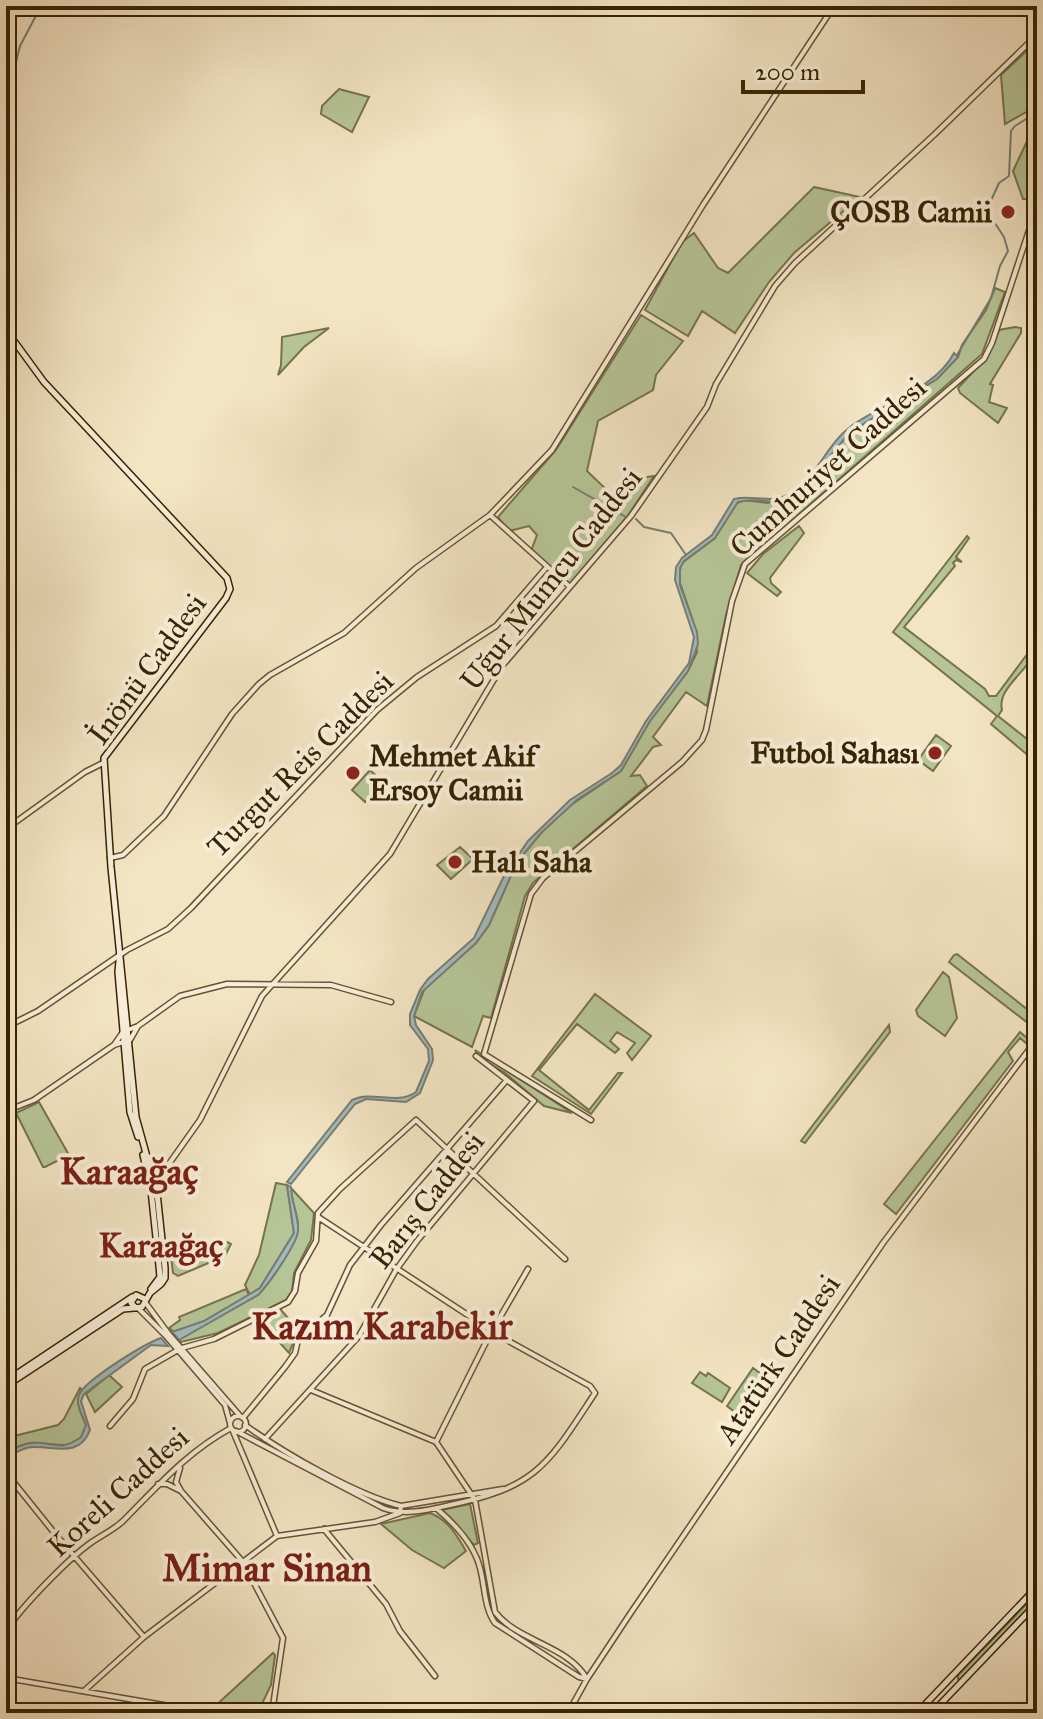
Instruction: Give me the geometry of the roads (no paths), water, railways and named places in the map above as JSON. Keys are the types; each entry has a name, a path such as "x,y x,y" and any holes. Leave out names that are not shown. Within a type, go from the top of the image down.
{"main road":[{"name":"İnönü Caddesi","path":"6,330 44,382 227,578 230,589 114,741 103,763 136,1117 155,1183 165,1278 137,1308 123,1309 6,1384"},
{"name":"İnönü Caddesi","path":"127,1040 130,1112 151,1190 160,1277 149,1291 136,1295"},
{"path":"136,1295 145,1300"},
{"path":"136,1295 131,1303 137,1308"},
{"path":"6,1384 136,1295"},
{"path":"917,1713 1037,1587"},
{"path":"932,1713 1037,1603"}],"street":[{"path":"110,858 123,855 164,816 232,714 259,684 344,633 416,568 490,515 552,450 703,205 834,6"},
{"path":"1029,6 1037,15"},
{"name":"Uğur Mumcu Caddesi","path":"151,1190 200,1120 270,985 390,854 502,666 631,516 707,407 716,384 785,274 1037,35"},
{"name":"Cumhuriyet Caddesi","path":"591,1120 484,1054 534,888 682,762 702,740 732,601 745,564 984,359 1037,206"},
{"path":"490,515 570,587"},
{"name":"Turgut Reis Caddesi","path":"6,1027 38,1011 127,950 168,929 180,919 377,710 417,677 496,626 546,568"},
{"path":"6,829 85,772 103,763"},
{"path":"6,1111 34,1100 114,1045 127,1040 138,1026 180,996 194,992 227,984 331,985 391,1002"},
{"path":"114,1045 126,1030 138,1026"},
{"name":"Atatürk Caddesi","path":"568,1713 587,1679 913,1199 1037,1039"},
{"name":"Barış Caddesi","path":"265,1439 359,1336 396,1270 534,1101 476,1056"},
{"path":"232,1428 234,1417 242,1417 285,1367 295,1353 298,1340 327,1315 346,1272 506,1081"},
{"path":"110,1426 133,1399 145,1369 178,1347 214,1339 288,1302 295,1291 298,1273 316,1241 318,1213 416,1120 565,1259"},
{"path":"232,1428 383,1508 436,1508 526,1480 549,1460 595,1393 590,1386 493,1331 318,1217"},
{"path":"436,1442 528,1269"},
{"path":"145,1300 167,1334 225,1405 277,1536"},
{"path":"137,1308 167,1334"},
{"path":"178,1347 242,1417 245,1425 338,1479 401,1510"},
{"path":"310,1390 436,1442 474,1498 495,1612 507,1623 573,1664 587,1679"},
{"path":"232,1428 241,1431 245,1425"},
{"name":"Koreli Caddesi","path":"6,1631 32,1599 75,1557 123,1521 195,1450 232,1428"},
{"path":"181,1464 176,1482 181,1491 243,1562 283,1638 272,1713"},
{"path":"6,1466 15,1484 144,1637"},
{"path":"158,1484 167,1484 181,1491"},
{"path":"85,1690 144,1637 277,1536 375,1522 401,1510 474,1498"},
{"path":"436,1508 470,1546 479,1565 490,1615 495,1623 579,1677 587,1679"},
{"path":"324,1529 386,1604 400,1631 435,1676"},
{"path":"6,1678 210,1713"}],"water":[{"path":"954,353 958,357 937,379 850,432 803,489 784,500 738,502 715,538 684,561 680,568 680,585 697,632 698,644 688,671 650,721 621,771 578,799 541,833 517,862 489,925 476,943 422,992 414,1016 416,1025 432,1049 433,1060 420,1093 406,1102 366,1099 355,1104 291,1184 287,1182 352,1100 368,1096 401,1098 416,1092 429,1061 428,1049 410,1025 410,1014 420,990 474,938 504,876 528,841 570,800 621,765 646,721 689,663 694,637 675,580 676,567 682,558 712,535 734,499 774,499 788,495 806,481 850,427 934,377"},
{"path":"287,1185 291,1187 298,1231 275,1274 258,1295 179,1340 172,1332 204,1321 260,1288 294,1233"},
{"path":"161,1338 168,1346 151,1345 84,1394 81,1401 90,1430 80,1444 67,1449 27,1448 6,1459 6,1452 24,1444 62,1445 81,1437 86,1425 78,1399 84,1388 116,1363"}],"waterway":[{"path":"6,76 16,62 20,46 41,6"},
{"path":"957,355 991,298 1000,266 1008,251 1004,237 991,217 989,205 999,183 1009,176 1011,131 1037,112"},
{"path":"573,487 626,517"},
{"path":"636,519 644,527 671,533 686,555"}],"place":[{"name":"ÇOSB Camii","path":"1008,212"},
{"name":"Futbol Sahası","path":"935,753"},
{"name":"Mehmet Akif Ersoy Camii","path":"353,773"},
{"name":"Halı Saha","path":"455,862"}],"district":[{"name":"Karaağaç","path":"129,1171"},
{"name":"Karaağaç","path":"161,1245"},
{"name":"Kazım Karabekir","path":"382,1326"},
{"name":"Mimar Sinan","path":"267,1568"}]}
